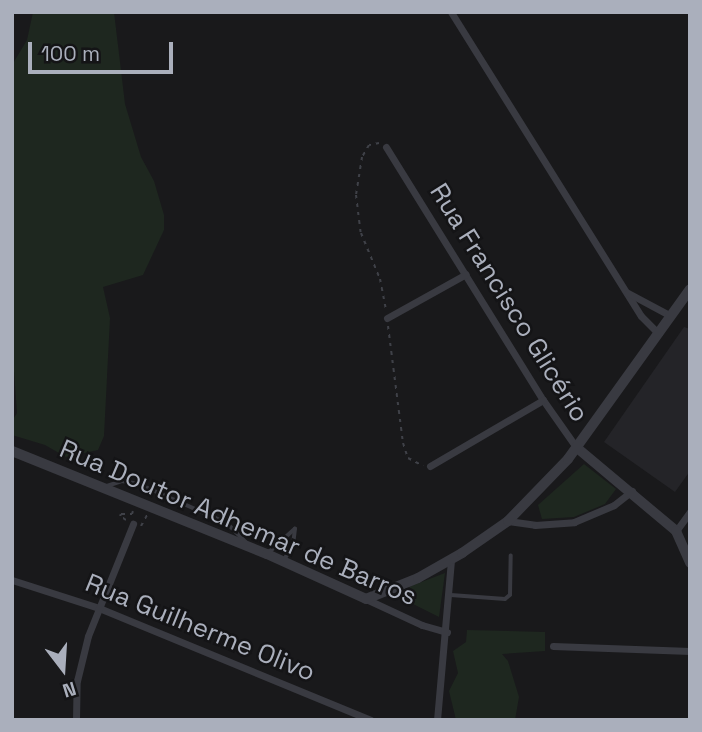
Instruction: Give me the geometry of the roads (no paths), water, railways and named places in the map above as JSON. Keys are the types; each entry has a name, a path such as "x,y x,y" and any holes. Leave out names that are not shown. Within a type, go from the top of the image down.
{"street":[{"path":"451,12 641,316 659,334"},
{"name":"Rua Francisco Glicério","path":"386,147 543,400 576,447 632,491 676,531 690,564"},
{"path":"387,318 466,274"},
{"path":"366,599 388,593 452,559 508,521 576,447 690,289"},
{"path":"627,293 671,316"},
{"path":"430,466 543,400"},
{"name":"Rua Doutor Adhemar de Barros","path":"12,451 267,554 422,625 447,632"},
{"path":"508,521 535,525 574,522 614,505 632,491"},
{"path":"676,531 690,512"},
{"path":"76,720 77,681 88,636 133,524"},
{"path":"437,720 451,595 452,559"},
{"name":"Rua Guilherme Olivo","path":"12,580 99,608 371,720"},
{"path":"553,646 690,651"}],"lane":[{"path":"106,487 122,481 139,484 227,523 250,547"},
{"path":"267,554 295,530 293,545 283,562"},
{"path":"451,595 505,599 510,595 511,556"}]}
